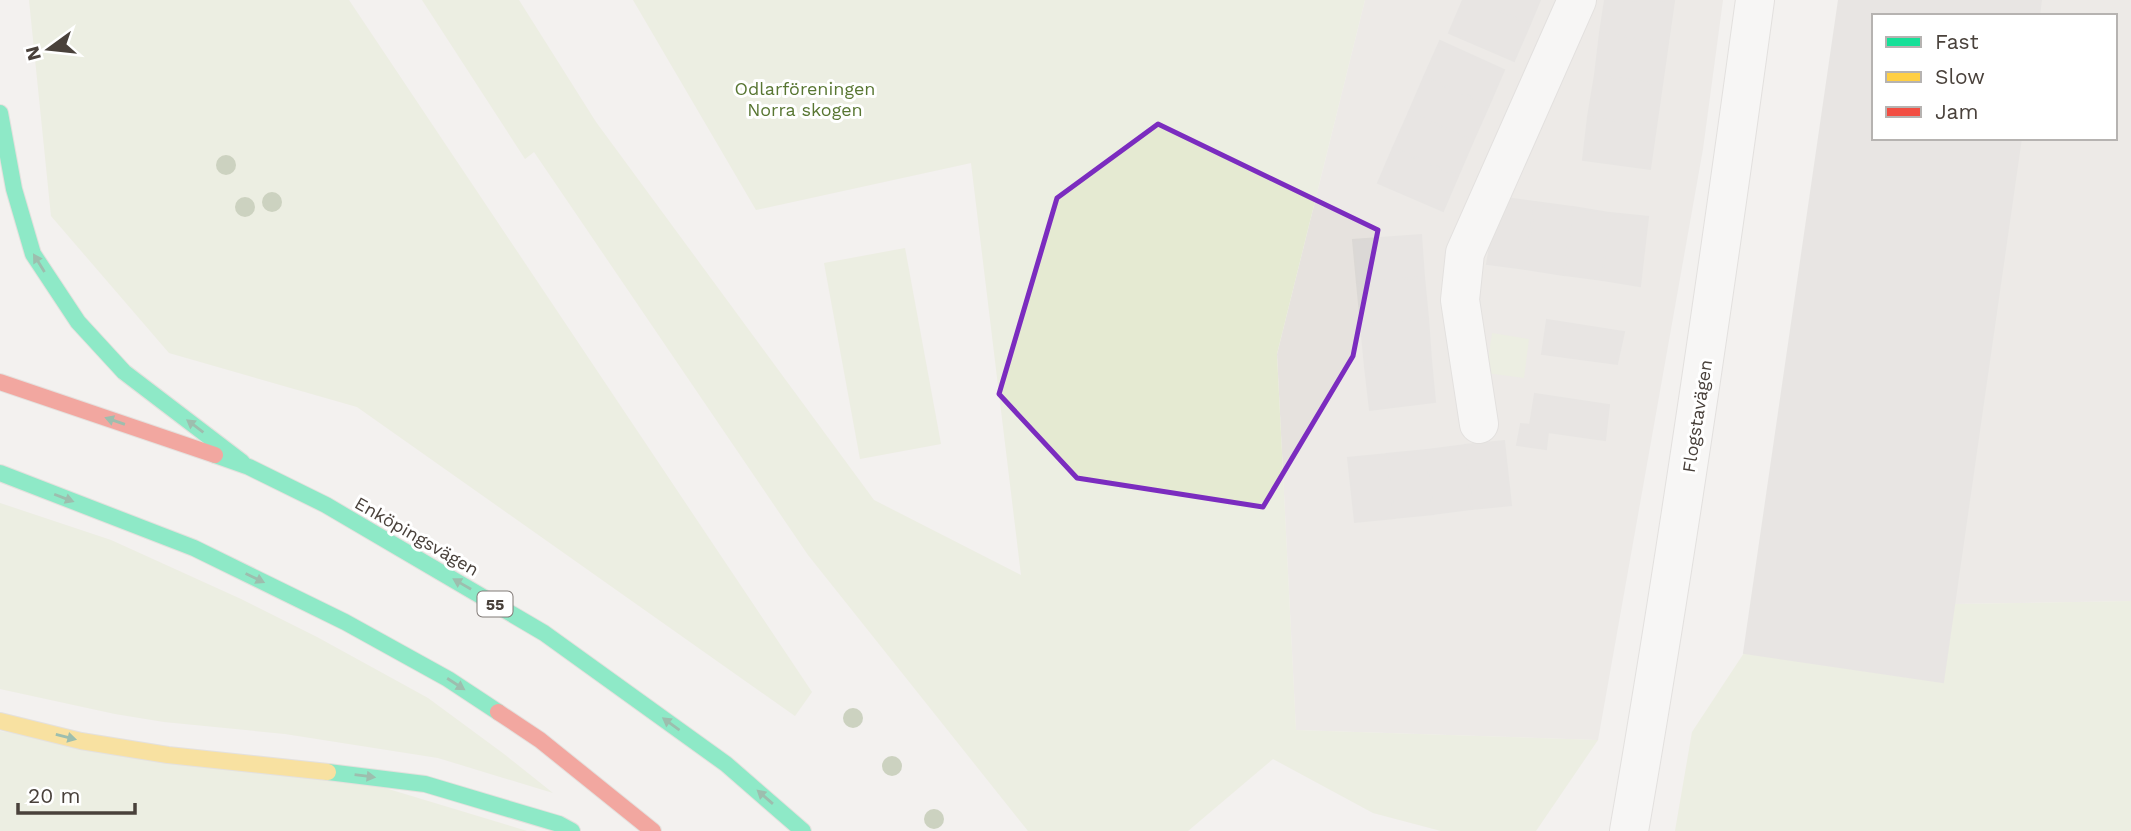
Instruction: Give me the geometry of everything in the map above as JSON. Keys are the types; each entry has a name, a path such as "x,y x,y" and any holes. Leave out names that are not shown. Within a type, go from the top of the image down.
{"main road":[{"path":"0,113 14,189 33,254 78,322 124,372 249,467"},
{"name":"Enköpingsvägen","path":"0,382 249,467 326,505 544,633 726,764 803,831"},
{"path":"0,473 194,548 356,628 448,678 540,740 653,831"},
{"path":"0,721 81,741 168,755 425,783 559,824 572,831"}],"street":[{"path":"1479,424 1460,300 1465,253 1577,0"},
{"name":"Flogstavägen","path":"1629,831 1700,400 1755,0"}],"highlighted area":[{"path":"1158,124 1378,230 1353,356 1263,507 1077,478 999,394 1057,198"}],"shaded area":[{"path":"1365,0 1723,0 1703,149 1598,740 1296,730 1277,354"},
{"path":"2041,0 2131,0 2131,601 1954,604 2021,140 2117,140 2117,14 2039,14"}],"green space":[{"path":"29,0 349,0 812,692 795,716 357,407 169,353 51,216"},
{"name":"Odlarföreningen Norra skogen","path":"422,0 519,0 596,122 874,500 1021,575 971,163 756,210 633,0 1365,0 1277,354 1296,730 1598,740 1536,831 1441,831 1373,813 1273,759 1188,831 1028,831 808,555 534,152 525,159"},
{"path":"905,248 941,444 860,459 824,263"},
{"path":"1492,333 1529,339 1524,378 1486,373"},
{"path":"0,503 111,540 317,637 428,698 553,793 438,758 285,734 164,722 0,689"},
{"path":"2131,601 2131,831 1675,831 1692,732 1744,653 1942,682 1954,604"},
{"path":"0,731 385,788 527,831 0,831"}],"building":[{"path":"1463,0 1475,0 1530,24 1514,61 1449,33"},
{"path":"1475,0 1540,0 1530,24"},
{"path":"1605,0 1674,1 1668,43 1600,33"},
{"path":"1839,0 2041,0 2039,14 1872,14 1872,140 2021,140 1943,682 1744,653"},
{"path":"1600,33 1668,43 1662,85 1595,75"},
{"path":"1440,41 1504,70 1489,105 1424,77"},
{"path":"1595,75 1662,85 1656,127 1588,117"},
{"path":"1424,77 1489,105 1473,141 1409,112"},
{"path":"1409,112 1473,141 1458,176 1393,148"},
{"path":"1588,117 1656,127 1650,169 1583,160"},
{"path":"1393,148 1458,176 1443,211 1378,183"},
{"path":"1498,197 1535,202 1525,269 1487,264"},
{"path":"1535,202 1573,207 1564,275 1525,269"},
{"path":"1573,207 1610,213 1602,280 1564,275"},
{"path":"1610,213 1648,217 1640,286 1602,280"},
{"path":"1421,235 1424,277 1357,283 1353,240"},
{"path":"1424,277 1428,318 1361,325 1357,283"},
{"path":"1428,318 1431,360 1365,367 1361,325"},
{"path":"1547,320 1624,332 1617,364 1542,354"},
{"path":"1431,360 1435,402 1370,410 1365,367"},
{"path":"1535,394 1609,405 1605,440 1548,432 1546,449 1517,445 1521,424 1530,425"},
{"path":"1504,441 1511,505 1472,509 1465,445"},
{"path":"1465,445 1472,509 1433,514 1426,450"},
{"path":"1426,450 1433,514 1394,518 1387,454"},
{"path":"1387,454 1394,518 1355,522 1348,458"}],"traffic: fast":[{"path":"0,113 14,189 33,254 78,322 124,372 242,462"},
{"path":"215,455 249,467 326,505 544,633 726,764 803,831"},
{"path":"0,473 194,548 345,622 448,679 498,712"},
{"path":"328,772 425,784 559,824 572,831"}],"traffic: slow":[{"path":"0,721 81,741 168,755 328,772"}],"traffic: jam":[{"path":"0,382 215,455"},
{"path":"498,712 540,740 653,831"}]}
